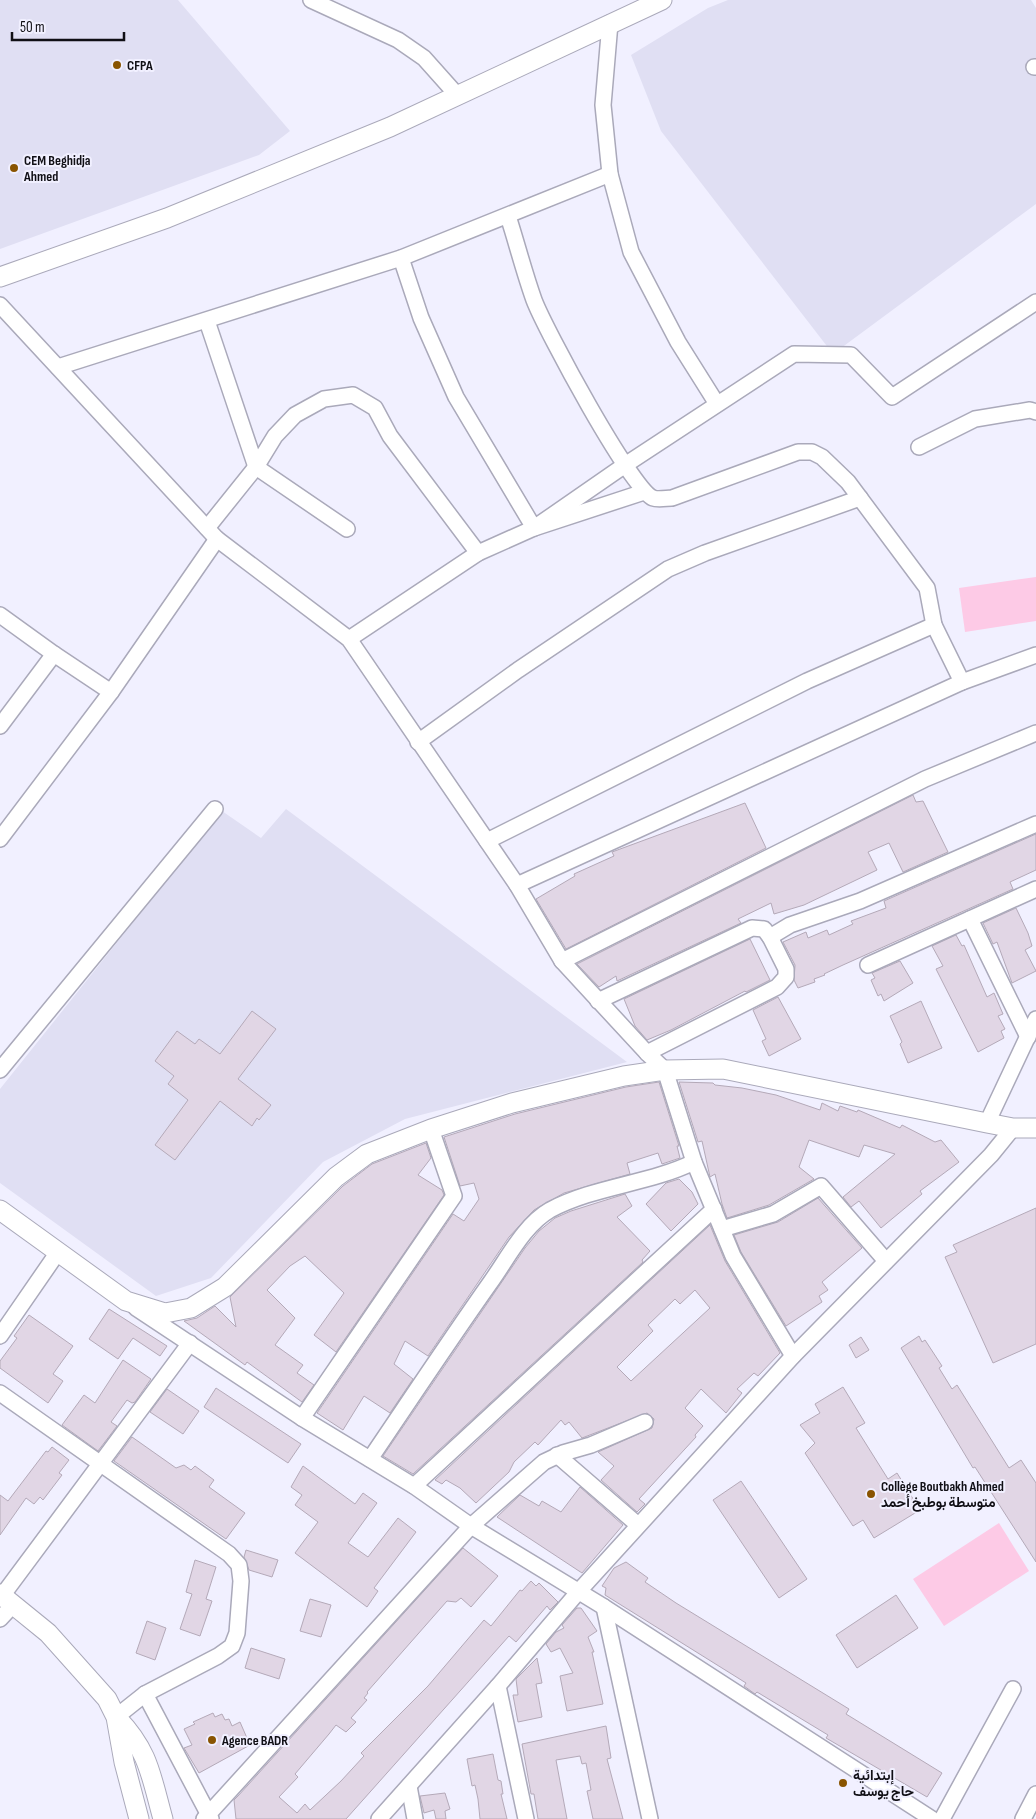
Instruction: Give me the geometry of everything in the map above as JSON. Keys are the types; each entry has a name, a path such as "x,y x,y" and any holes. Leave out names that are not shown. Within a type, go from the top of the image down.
{"main road":[{"path":"0,277 167,218 390,127 662,0"},
{"path":"0,1210 126,1301 165,1313 191,1308 225,1287 336,1178 367,1154 431,1129 512,1104 624,1076 665,1070 723,1069 1013,1128 1036,1128"},
{"path":"3,1604 48,1633 107,1698 116,1717 124,1762 139,1819"},
{"path":"116,1717 130,1731 146,1757 163,1819"}],"street":[{"path":"311,0 398,40 424,58 457,96"},
{"path":"610,23 604,105 610,174 631,252 678,342 717,404"},
{"path":"58,368 401,258 610,174"},
{"path":"508,216 534,301 553,343 625,465 644,492 655,499 672,498 798,452 812,452 822,457 860,498 927,588 934,625 962,682"},
{"path":"401,258 421,318 456,397 534,528"},
{"path":"534,528 625,465 794,354 851,355 892,397 1036,302"},
{"path":"0,306 212,534 349,639 518,885 562,961 665,1070 694,1162 733,1256 793,1356"},
{"path":"207,321 256,467 347,529"},
{"path":"0,839 111,692 275,436 295,415 324,399 353,394 375,408 390,436 478,553"},
{"path":"919,447 975,419 1030,410 1036,412"},
{"path":"349,639 478,553 534,528 644,492"},
{"path":"418,742 518,670 668,569 705,553 860,498"},
{"path":"0,616 111,692"},
{"path":"487,841 807,681 934,625"},
{"path":"0,726 54,654"},
{"path":"518,885 962,682 1036,655"},
{"path":"562,961 926,779 1036,733"},
{"path":"0,1070 215,809"},
{"path":"770,937 790,925 860,901 1036,824"},
{"path":"868,965 1036,889"},
{"path":"970,919 1028,1037"},
{"path":"598,1001 752,928 764,929 786,969 786,977 777,986 647,1053"},
{"path":"987,1123 1036,1019"},
{"path":"379,1819 498,1686 579,1591 793,1356 991,1155 1013,1128"},
{"path":"302,1418 454,1196 431,1129"},
{"path":"370,1459 454,1334 535,1220 564,1204 627,1183 667,1174 694,1162"},
{"path":"722,1229 773,1214 821,1186 886,1261"},
{"path":"414,1486 714,1209"},
{"path":"0,1336 58,1252"},
{"path":"126,1301 302,1418 414,1486 471,1526 604,1607 914,1815 932,1819"},
{"path":"3,1604 100,1465 190,1343"},
{"path":"0,1393 228,1554 239,1564 241,1581 237,1633 232,1646 218,1656 145,1694 116,1717"},
{"path":"145,1694 208,1817 471,1526 544,1462 558,1455 591,1445 645,1422"},
{"path":"558,1455 638,1526"},
{"path":"604,1607 650,1819"},
{"path":"498,1686 526,1819"},
{"path":"942,1819 1013,1689"},
{"path":"409,1786 415,1819"},
{"path":"1023,1819 1036,1794"}],"shaded area":[{"name":"CFPA","path":"0,0 178,0 290,131 259,155 0,249"},
{"path":"728,0 1031,0 1036,8 1036,204 833,354 661,131 631,55 708,8"},
{"path":"1036,577 1036,621 965,632 959,588"},
{"path":"286,809 627,1062 405,1119 323,1162 211,1278 156,1296 0,1183 0,1089 222,811 261,838"},
{"path":"999,1523 1029,1571 944,1626 913,1579"}],"building":[{"path":"913,795 916,802 923,801 948,852 903,872 889,843 868,852 877,870 804,905 774,914 771,903 738,919 741,923 617,981 616,976 599,987 577,964"},
{"path":"745,803 766,848 566,949 536,899 575,876 574,874 614,856 612,852"},
{"path":"1036,834 1036,870 1010,882 1013,889 843,965 814,979 815,982 798,988 794,980 795,965 783,942 806,932 808,938 827,930 829,935 853,924 851,921 886,908 884,901"},
{"path":"1016,908 1032,946 1025,950 1036,971 1012,983 997,942 993,944 983,923"},
{"path":"956,935 962,946 964,945 987,997 994,993 1003,1014 998,1016 1005,1029 1001,1031 1004,1038 978,1052 936,969 943,966 932,946"},
{"path":"750,939 770,980 671,1030 647,1040 635,1026 624,999"},
{"path":"900,961 913,983 884,1001 881,994 878,996 871,980 875,978 872,973"},
{"path":"778,997 801,1039 769,1056 762,1041 766,1039 753,1010"},
{"path":"921,1001 942,1048 908,1063 900,1044 902,1042 890,1016"},
{"path":"252,1011 276,1029 238,1079 271,1105 259,1120 257,1118 252,1126 220,1101 175,1160 155,1145 188,1100 168,1084 174,1076 155,1061 177,1031 195,1044 199,1039 220,1054"},
{"path":"659,1082 679,1146 677,1146 680,1158 662,1164 658,1153 627,1163 630,1174 564,1193 534,1210 509,1237 428,1356 405,1341 394,1364 413,1379 390,1413 364,1396 343,1430 317,1413 453,1214 464,1221 479,1199 474,1183 460,1186 444,1137 515,1114 626,1087"},
{"path":"679,1082 713,1083 715,1085 742,1088 776,1095 820,1110 822,1103 838,1111 840,1106 857,1112 858,1110 900,1128 902,1125 935,1142 941,1140 959,1162 920,1191 922,1194 881,1228 859,1201 851,1207 843,1197 895,1154 864,1145 859,1157 809,1140 799,1167 814,1179 769,1205 727,1218 715,1174 710,1177 702,1141 698,1142"},
{"path":"426,1143 431,1158 418,1175 442,1190 444,1195 336,1352 314,1335 344,1293 305,1256 290,1266 267,1290 295,1318 275,1345 303,1365 297,1373 314,1385 302,1402 247,1362 245,1365 184,1321 197,1318 215,1306 236,1327 230,1297 343,1186 372,1164"},
{"path":"679,1179 692,1192 698,1204 671,1231 646,1204 666,1183"},
{"path":"625,1194 632,1206 617,1217 650,1251 642,1260 643,1262 413,1474 383,1456 525,1248 539,1231 555,1218 571,1211"},
{"path":"818,1198 862,1248 822,1282 828,1290 819,1296 822,1302 786,1326 741,1252 734,1235 778,1222"},
{"path":"1036,1208 1036,1344 993,1363 945,1257 957,1252 953,1245"},
{"path":"710,1225 725,1261 780,1353 758,1376 754,1373 737,1389 742,1393 726,1413 701,1389 685,1408 703,1426 695,1435 696,1437 639,1499 645,1504 637,1512 601,1480 614,1466 598,1452 652,1428 654,1419 647,1413 582,1438 569,1422 565,1425 561,1420 538,1445 535,1442 514,1462 509,1472 476,1503 460,1488 446,1480 442,1484 435,1480","holes":["695,1290 710,1308 631,1381 617,1367 653,1331 648,1325 675,1299 680,1304"]},
{"path":"109,1309 167,1346 160,1356 133,1338 118,1359 89,1339"},
{"path":"29,1315 73,1346 53,1374 63,1381 48,1403 0,1368 0,1361 17,1338 14,1336"},
{"path":"919,1336 922,1342 925,1340 942,1366 939,1368 952,1389 957,1385 1009,1468 1021,1460 1036,1483 1036,1562 975,1467 973,1468 901,1348"},
{"path":"861,1337 869,1350 856,1358 849,1345"},
{"path":"123,1360 151,1379 135,1402 132,1403 127,1400 111,1422 117,1426 98,1451 62,1425 84,1395 95,1403"},
{"name":"Collège Boutbakh Ahmed متوسطة بوطبخ أحمد","path":"843,1387 865,1423 856,1428 888,1479 897,1473 920,1510 874,1538 863,1520 853,1526 805,1453 815,1443 800,1425 820,1413 815,1404"},
{"path":"216,1388 301,1444 288,1463 204,1407"},
{"path":"167,1389 199,1411 183,1434 150,1412"},
{"path":"132,1437 176,1468 184,1465 191,1470 195,1466 214,1480 209,1487 245,1513 226,1539 114,1461"},
{"path":"52,1447 69,1460 59,1473 62,1475 43,1500 40,1497 34,1504 26,1498 0,1535 0,1495 8,1501 46,1451 48,1452"},
{"path":"303,1466 355,1504 363,1493 377,1503 348,1543 368,1557 398,1518 416,1532 374,1588 378,1591 367,1607 295,1553 318,1522 295,1505 302,1495 291,1487"},
{"path":"741,1481 807,1579 779,1598 713,1500"},
{"path":"580,1487 623,1525 582,1573 497,1517 520,1495 539,1506 542,1501 561,1512"},
{"path":"463,1548 498,1576 471,1607 461,1598 456,1602 447,1601 367,1692 364,1698 367,1700 351,1718 356,1722 346,1732 336,1725 295,1774 298,1777 279,1797 297,1813 305,1804 310,1810 341,1781 364,1756 361,1753 428,1686 484,1620 491,1626 520,1590 522,1591 531,1581 536,1586 539,1583 558,1602 550,1610 547,1606 516,1642 509,1636 346,1819 236,1819 234,1800"},
{"path":"246,1550 278,1560 272,1577 249,1570 244,1557"},
{"path":"195,1560 216,1567 206,1599 212,1601 200,1636 180,1629 192,1594 186,1592"},
{"path":"626,1562 648,1578 645,1582 676,1603 849,1709 846,1714 942,1773 927,1797 826,1738 828,1735 757,1692 755,1694 744,1686 746,1683 605,1595 606,1588 602,1586 614,1568"},
{"path":"896,1595 918,1628 857,1668 836,1635"},
{"path":"310,1599 331,1605 321,1637 300,1631"},
{"path":"577,1608 581,1608 597,1631 588,1637 594,1652 592,1652 603,1704 567,1711 560,1676 573,1673 560,1648 551,1652 546,1644 556,1632 564,1628 562,1625"},
{"path":"147,1621 166,1628 155,1660 136,1653"},
{"path":"251,1648 285,1659 279,1679 245,1668"},
{"path":"537,1658 542,1683 536,1684 542,1717 518,1722 513,1695 518,1695 516,1679"},
{"path":"213,1713 215,1717 222,1714 225,1720 229,1719 232,1726 240,1722 250,1745 199,1773 184,1748 192,1745 184,1729 195,1724 193,1722"},
{"path":"606,1726 611,1758 607,1759 623,1819 593,1819 587,1791 591,1790 586,1763 582,1764 580,1756 556,1760 567,1819 538,1819 534,1794 531,1794 522,1744"},
{"path":"493,1754 498,1780 501,1781 503,1794 501,1794 507,1819 480,1819 475,1785 472,1786 467,1759"},
{"path":"445,1793 450,1809 445,1811 446,1819 436,1819 434,1810 424,1813 420,1796"}],"place":[{"name":"CFPA","path":"117,65"},
{"name":"CEM Beghidja Ahmed","path":"14,168"},
{"name":"Collège Boutbakh Ahmed متوسطة بوطبخ أحمد","path":"871,1494"},
{"name":"Agence BADR","path":"212,1740"},
{"name":"إبتدائية حاج يوسف","path":"843,1783"}]}
